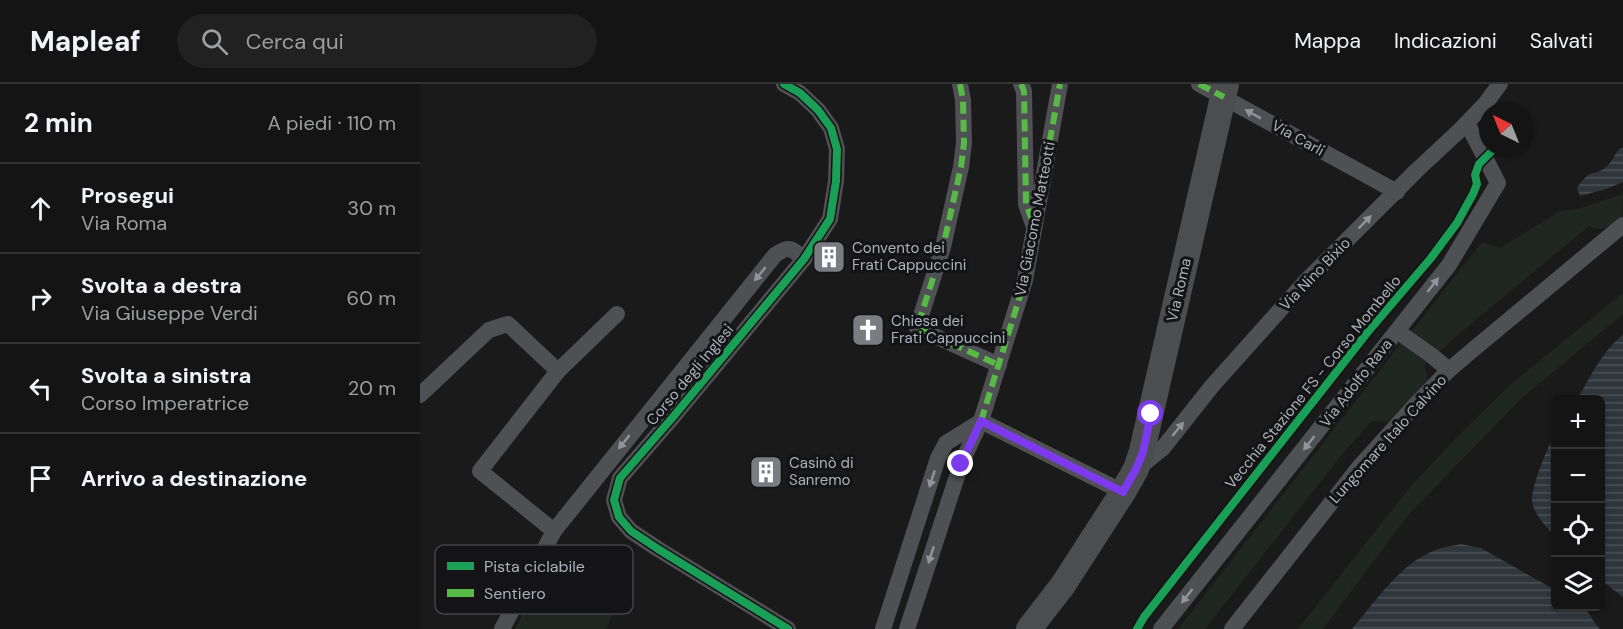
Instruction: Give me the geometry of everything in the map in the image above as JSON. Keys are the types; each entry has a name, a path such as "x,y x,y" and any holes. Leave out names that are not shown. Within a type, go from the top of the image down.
{"main road":[{"name":"Via Roma","path":"1029,629 1063,585 1123,492 1143,452 1225,91"}],"street":[{"name":"Corso degli Inglesi","path":"784,84 800,93 818,110 831,128 837,149 836,181 830,219 804,259 673,417 620,477 614,500 619,517 631,531 788,629"},
{"path":"960,84 963,100 964,143 961,167 943,247 917,328 999,365"},
{"path":"1022,84 1026,204 1035,228"},
{"name":"Via Giacomo Matteotti","path":"907,629 961,464 981,421 1025,280 1060,84"},
{"name":"Via Carli","path":"1199,84 1225,91 1397,192"},
{"name":"Via Nino Bixio","path":"1136,469 1162,448 1212,386 1305,282 1467,123 1500,84"},
{"name":"Via Adolfo Rava","path":"1161,629 1449,265 1498,183 1467,123"},
{"name":"Lungomare Italo Calvino","path":"1232,629 1360,466 1417,403 1449,370 1623,225"},
{"path":"547,545 554,531 775,255 785,249 793,249 804,259"},
{"path":"554,531 480,471 558,370 617,314"},
{"path":"420,395 489,330 508,324 558,370"},
{"path":"1397,332 1449,370"},
{"path":"883,629 938,458 946,443 981,421 1123,492"},
{"path":"502,629 510,614"}],"shaded area":[{"path":"1623,148 1623,182 1580,196 1577,188 1582,181 1590,174 1605,168"},
{"path":"1623,194 1622,216 1603,229 1589,226 1440,351 1436,352 1411,332 1482,242 1500,248 1560,211 1578,209"},
{"path":"1623,293 1623,314 1521,399 1409,514 1323,629 1298,629 1411,486 1453,441 1510,385"},
{"path":"1623,335 1623,597 1605,583 1605,395 1579,395 1602,357"},
{"path":"1402,342 1428,361 1424,365 1428,380 1391,422 1372,421 1344,452 1205,629 1178,629"},
{"path":"1551,442 1551,532 1538,515 1532,501 1544,457"},
{"path":"1461,544 1481,548 1551,588 1551,611 1587,611 1600,629 1352,629 1398,575 1420,558 1443,548"},
{"path":"523,614 612,614 606,629 515,629"}],"marked path":[{"path":"960,84 963,100 964,143 961,167 943,247 917,328 999,365"},
{"path":"1021,84 1024,91 1026,204 1034,225"},
{"path":"981,421 1025,280 1060,84"},
{"path":"1199,84 1224,97"}],"cycle path":[{"path":"784,84 800,93 818,110 831,128 837,149 836,181 830,219 804,259 620,478 614,500 619,517 631,531 788,629"},
{"name":"Vecchia Stazione FS - Corso Mombello","path":"1137,629 1144,617 1367,333 1431,258 1457,223 1477,184 1475,175 1479,164 1487,156"}],"place":[{"name":"Convento dei Frati Cappuccini","path":"829,257"},
{"name":"Chiesa dei Frati Cappuccini","path":"868,330"},
{"name":"Casinò di Sanremo","path":"766,472"}],"route":[{"path":"961,464 981,421 1123,492 1143,452 1151,414"}]}
